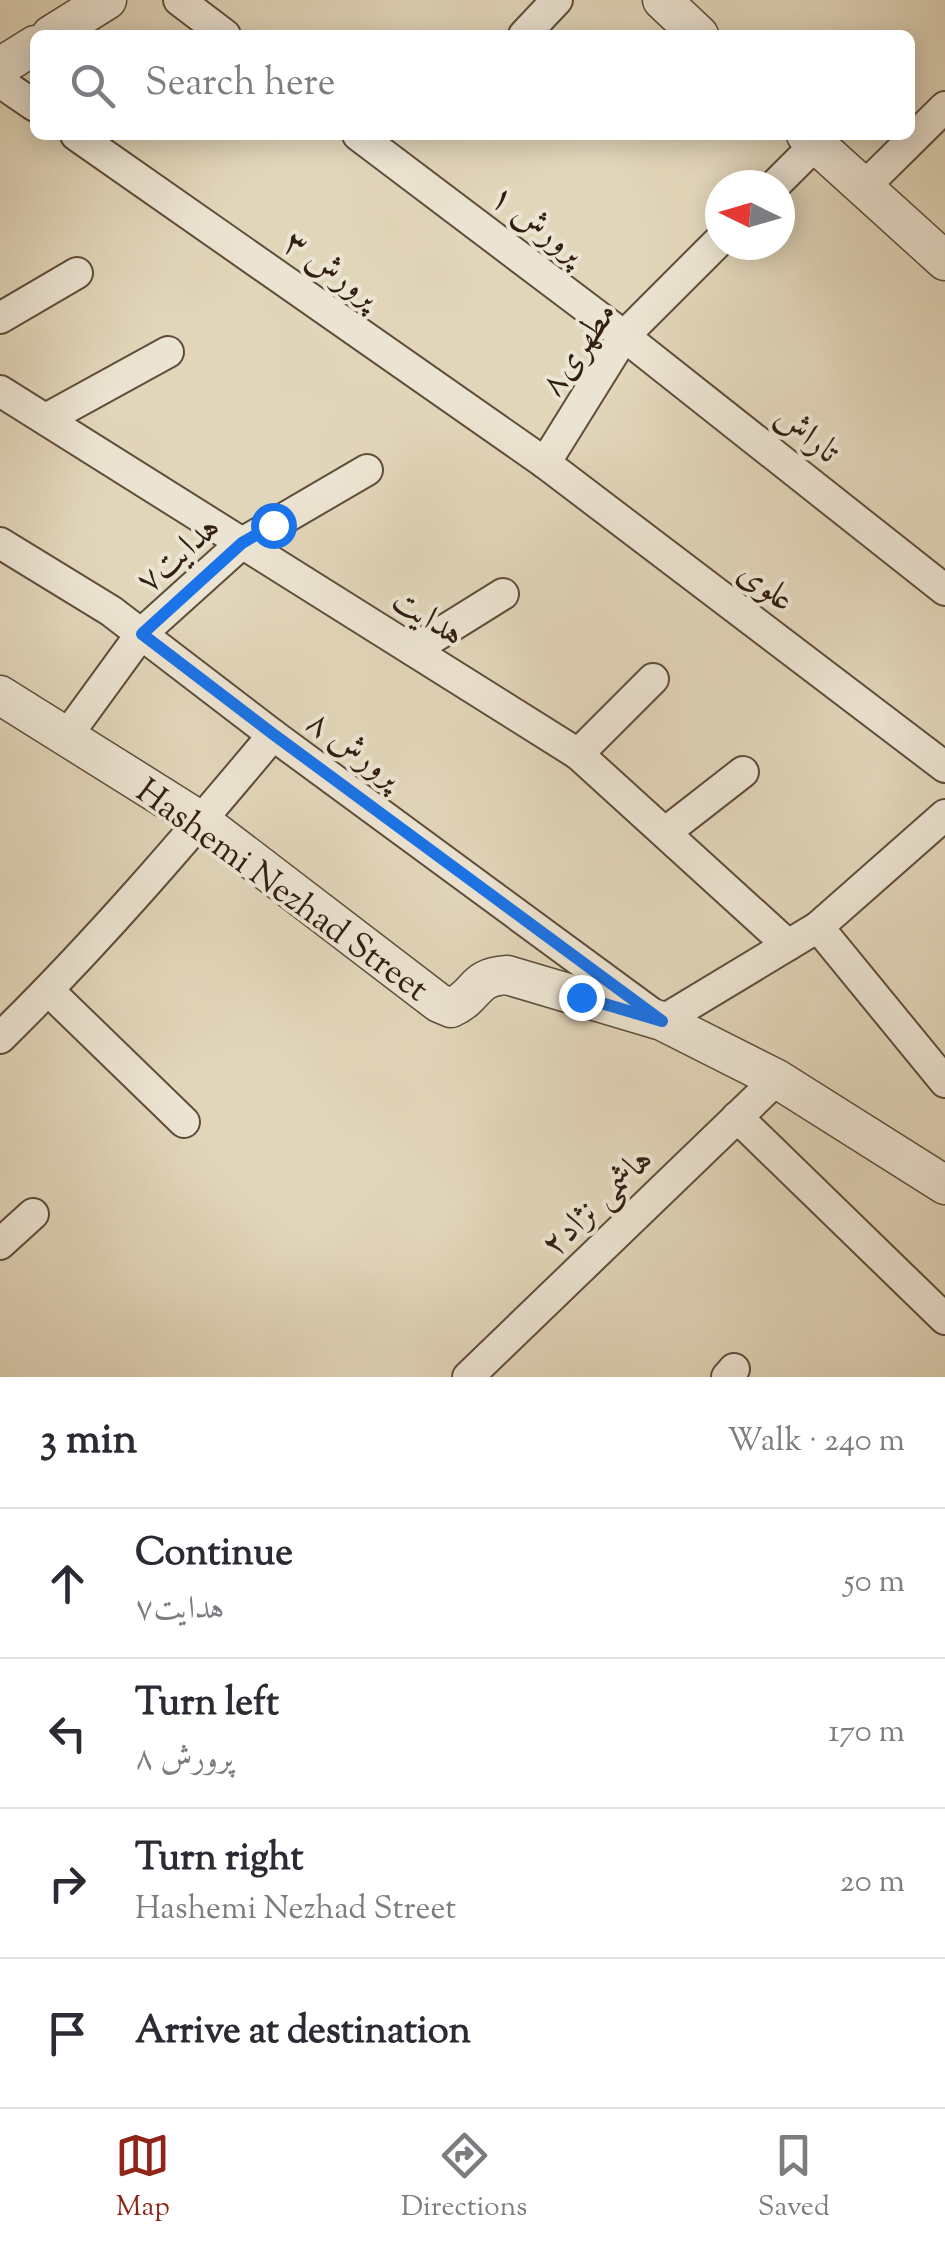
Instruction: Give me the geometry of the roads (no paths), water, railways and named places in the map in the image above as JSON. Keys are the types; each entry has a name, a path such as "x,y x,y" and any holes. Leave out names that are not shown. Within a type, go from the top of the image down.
{"street":[{"path":"60,30 107,0"},
{"path":"178,0 218,30"},
{"path":"529,30 558,0"},
{"path":"662,0 694,30"},
{"path":"0,67 30,48"},
{"path":"0,82 30,103"},
{"path":"915,137 945,107"},
{"name":"پرورش ۳","path":"83,140 544,463"},
{"name":"پرورش ۱","path":"365,140 624,336"},
{"path":"787,170 811,140 943,255"},
{"path":"863,188 912,140"},
{"name":"مطهری۸","path":"544,463 624,336 705,255"},
{"path":"0,318 77,273"},
{"name":"تاراش","path":"624,336 945,590"},
{"path":"46,419 168,352"},
{"name":"هدایت","path":"0,390 578,754 788,945"},
{"name":"علوی","path":"544,463 945,767"},
{"name":"هدایت۷","path":"66,737 142,634 242,543 367,470"},
{"name":"پرورش ۸","path":"0,543 111,611 662,1021"},
{"path":"413,650 504,594"},
{"path":"578,754 653,679"},
{"name":"Hashemi Nezhad Street","path":"0,695 201,821 439,1004 451,1008 464,1002 480,982 491,976 507,975 662,1021 777,1079 945,1185"},
{"path":"0,1038 49,990 201,821 273,734"},
{"path":"666,832 743,772"},
{"path":"662,1021 818,928 945,815"},
{"path":"818,928 945,1082"},
{"path":"49,990 184,1122"},
{"name":"هاشمی نژاد۲","path":"468,1377 777,1079"},
{"path":"737,1118 945,1318"},
{"path":"0,1244 33,1214"}]}
